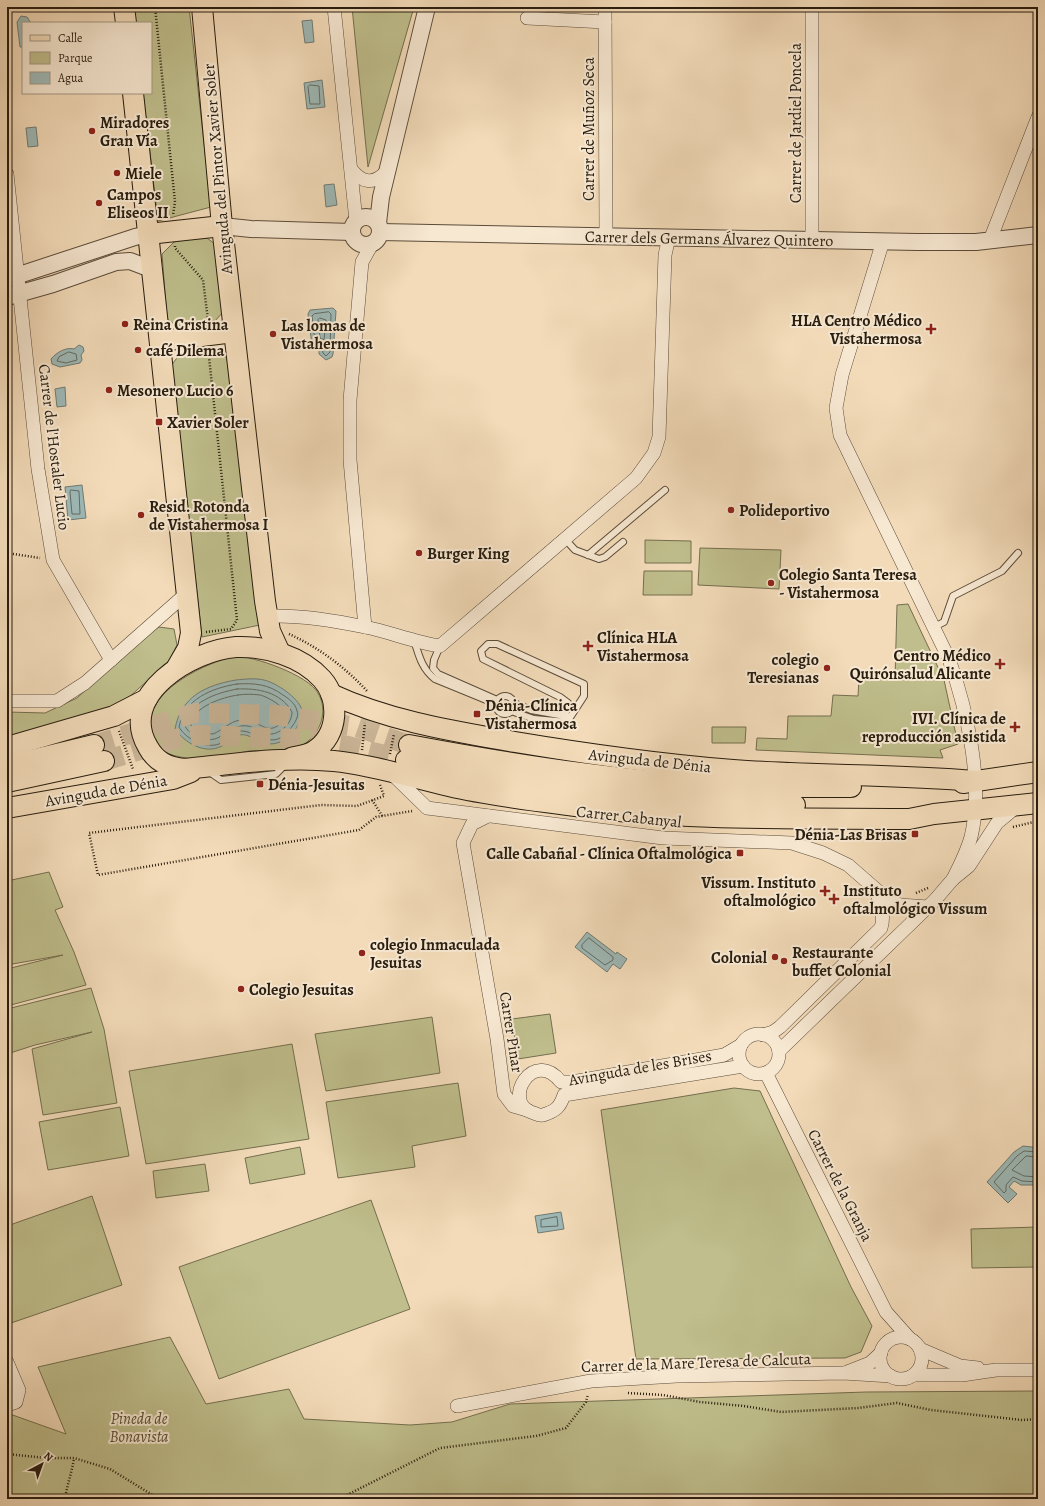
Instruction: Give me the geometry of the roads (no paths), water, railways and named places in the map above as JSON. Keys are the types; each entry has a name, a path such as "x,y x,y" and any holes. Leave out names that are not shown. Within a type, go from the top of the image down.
{"main road":[{"path":"124,7 126,22"},
{"name":"Avinguda del Pintor Xavier Soler","path":"202,7 222,226 268,616 270,631 280,653"},
{"path":"133,94 151,269 161,341 191,633 188,648 177,667"},
{"name":"Carrer dels Germans Álvarez Quintero","path":"148,234 222,226"},
{"path":"161,341 234,332"},
{"name":"Avinguda de Dénia","path":"236,647 256,648 280,653 312,670 321,679 331,694 334,704 334,722 327,737 314,751 291,758 184,769 170,767 159,761 151,753 142,734 140,721 147,699 156,687 177,667 212,651 236,647"},
{"name":"Avinguda de Dénia","path":"331,694 359,707 451,731 612,757 734,770 926,777 976,781"},
{"name":"Avinguda de Dénia","path":"7,747 114,716 147,699"},
{"name":"Avinguda de Dénia","path":"934,814 908,807 707,802 552,784 479,774 408,752 506,762 605,776 701,785 932,789 1038,772"},
{"name":"Avinguda de Dénia","path":"7,766 99,753 7,782"},
{"name":"Avinguda de Dénia","path":"291,758 335,761 383,774 450,787 569,806 666,816 733,819 909,819 934,814 1038,804"},
{"name":"Avinguda de Dénia","path":"7,808 173,779 204,768"}],"street":[{"path":"334,7 351,169 368,228"},
{"path":"365,627 350,460 350,400 362,262 368,228 380,197 427,7"},
{"name":"Carrer de Muñoz Seca","path":"605,7 606,235"},
{"name":"Carrer de Jardiel Poncela","path":"812,7 812,240"},
{"path":"527,18 604,22"},
{"path":"990,240 1038,117"},
{"path":"351,169 358,178 364,180 375,180 386,172"},
{"name":"Carrer de l'Hostaler Lucio","path":"7,174 14,295 38,469 53,560 111,660"},
{"name":"Carrer dels Germans Álvarez Quintero","path":"222,226 251,229 368,228 669,237 883,241 990,240 1038,235"},
{"path":"13,277 148,234"},
{"path":"268,616 295,615 365,627 440,646 564,538 636,478 654,452 659,437 665,255 669,237"},
{"path":"883,241 842,375 836,408 840,435 934,627 949,659 959,686 976,781 971,835 966,852 953,879"},
{"path":"14,295 116,262 130,261 151,269"},
{"path":"7,701 57,701 85,683 148,625 187,593"},
{"name":"Carrer Cabanyal","path":"383,774 427,808 663,838 792,843 823,853 848,865 873,885"},
{"path":"873,885 880,899 882,909 883,921 881,928 773,1032 763,1035 750,1036 741,1045 739,1056 743,1066 753,1073 766,1073 776,1064 779,1051 928,907 953,879 969,866 997,823 1016,807"},
{"name":"Carrer Pinar","path":"488,816 472,824 463,843 497,1039 504,1094 513,1106 527,1110"},
{"path":"873,885 887,899 900,905 928,907"},
{"path":"763,1035 773,1040 779,1051"},
{"name":"Avinguda de les Brises","path":"741,1045 724,1055 572,1082 561,1082 556,1076 546,1070 537,1070 528,1074 519,1087 520,1102 527,1110 541,1115 555,1111 560,1106 564,1095 743,1066"},
{"name":"Carrer de la Granja","path":"766,1073 886,1312 910,1339"},
{"name":"Carrer de la Granja","path":"884,1348 886,1312"},
{"path":"996,1370 962,1375 914,1375 903,1379 891,1376 882,1366 884,1348 898,1337 910,1339 920,1349 960,1366 996,1370 1038,1370"},
{"name":"Carrer de la Mare Teresa de Calcuta","path":"843,1373 870,1363 884,1348"},
{"path":"914,1375 921,1366 922,1360 920,1349"},
{"path":"7,1362 19,1390 18,1397 10,1404"},
{"name":"Carrer de la Mare Teresa de Calcuta","path":"457,1406 591,1381 677,1376 843,1373 891,1376"}],"lane":[{"path":"588,555 666,490"},
{"path":"564,538 575,550 599,559 605,557 623,542"},
{"path":"934,627 944,622 953,596 1002,571 1018,553"},
{"path":"414,640 420,660 427,673 435,679 496,702"},
{"path":"488,644 497,644 584,684 584,696 567,722 534,719 511,711 503,714 497,710 496,702 505,696 511,698 514,703 531,710 565,716 568,703 560,697 483,659 481,651 488,644"},
{"path":"440,646 434,660 433,668 438,674 496,702"},
{"path":"511,711 514,703"}],"water":[{"path":"21,16 27,17 30,22 22,22 22,47 20,47 17,22"},
{"path":"312,20 314,42 305,43 302,21"},
{"path":"322,80 325,107 307,109 304,83"},
{"path":"36,127 38,146 28,147 26,128"},
{"path":"334,184 337,205 326,207 324,185"},
{"path":"333,308 336,311 333,354 332,357 326,360 319,354 319,348 312,345 308,314 310,310"},
{"path":"79,345 83,347 84,351 81,355 82,360 80,363 60,367 52,364 51,359 56,354 65,349 74,349"},
{"path":"65,387 66,406 57,407 55,389"},
{"path":"82,485 86,518 68,520 65,487"},
{"path":"236,680 264,680 286,691 296,700 302,710 301,719 297,727 284,740 270,744 264,743 249,736 240,735 222,746 209,749 196,746 184,739 175,729 178,718 189,700 215,685"},
{"path":"587,932 616,954 617,952 627,959 620,969 613,964 607,972 575,947"},
{"path":"1023,1146 1038,1149 1038,1185 1021,1185 1014,1181 1009,1187 1017,1194 1008,1203 987,1182 1014,1152"},
{"path":"561,1212 564,1229 538,1233 535,1216"}],"tunnel":[{"path":"94,745 195,713 276,715 357,727 409,745"},
{"path":"104,761 176,739 198,735 303,739 348,746 406,760"}],"place":[{"name":"Miradores Gran Vía","path":"92,131"},
{"name":"Miele","path":"117,173"},
{"name":"Campos Eliseos II","path":"99,203"},
{"name":"Reina Cristina","path":"125,324"},
{"name":"HLA Centro Médico Vistahermosa","path":"931,329"},
{"name":"Las lomas de Vistahermosa","path":"273,334"},
{"name":"café Dilema","path":"138,350"},
{"name":"Mesonero Lucio 6","path":"109,390"},
{"name":"Xavier Soler","path":"159,422"},
{"name":"Polideportivo","path":"731,510"},
{"name":"Resid. Rotonda de Vistahermosa I","path":"141,515"},
{"name":"Burger King","path":"419,553"},
{"name":"Colegio Santa Teresa - Vistahermosa","path":"771,583"},
{"name":"Clínica HLA Vistahermosa","path":"588,646"},
{"name":"Centro Médico Quirónsalud Alicante","path":"1000,664"},
{"name":"colegio Teresianas","path":"827,668"},
{"name":"Dénia-Clínica Vistahermosa","path":"477,714"},
{"name":"IVI. Clínica de reproducción asistida","path":"1015,727"},
{"name":"Dénia-Jesuitas","path":"260,784"},
{"name":"Dénia-Las Brisas","path":"915,834"},
{"name":"Calle Cabañal - Clínica Oftalmológica","path":"740,853"},
{"name":"Vissum. Instituto oftalmológico","path":"825,891"},
{"name":"Instituto oftalmológico Vissum","path":"834,899"},
{"name":"colegio Inmaculada Jesuitas","path":"362,953"},
{"name":"Colonial","path":"775,957"},
{"name":"Restaurante buffet Colonial","path":"784,961"},
{"name":"Colegio Jesuitas","path":"241,989"}],"park label":[{"name":"Pineda de Bonavista","path":"139,1427"}]}
